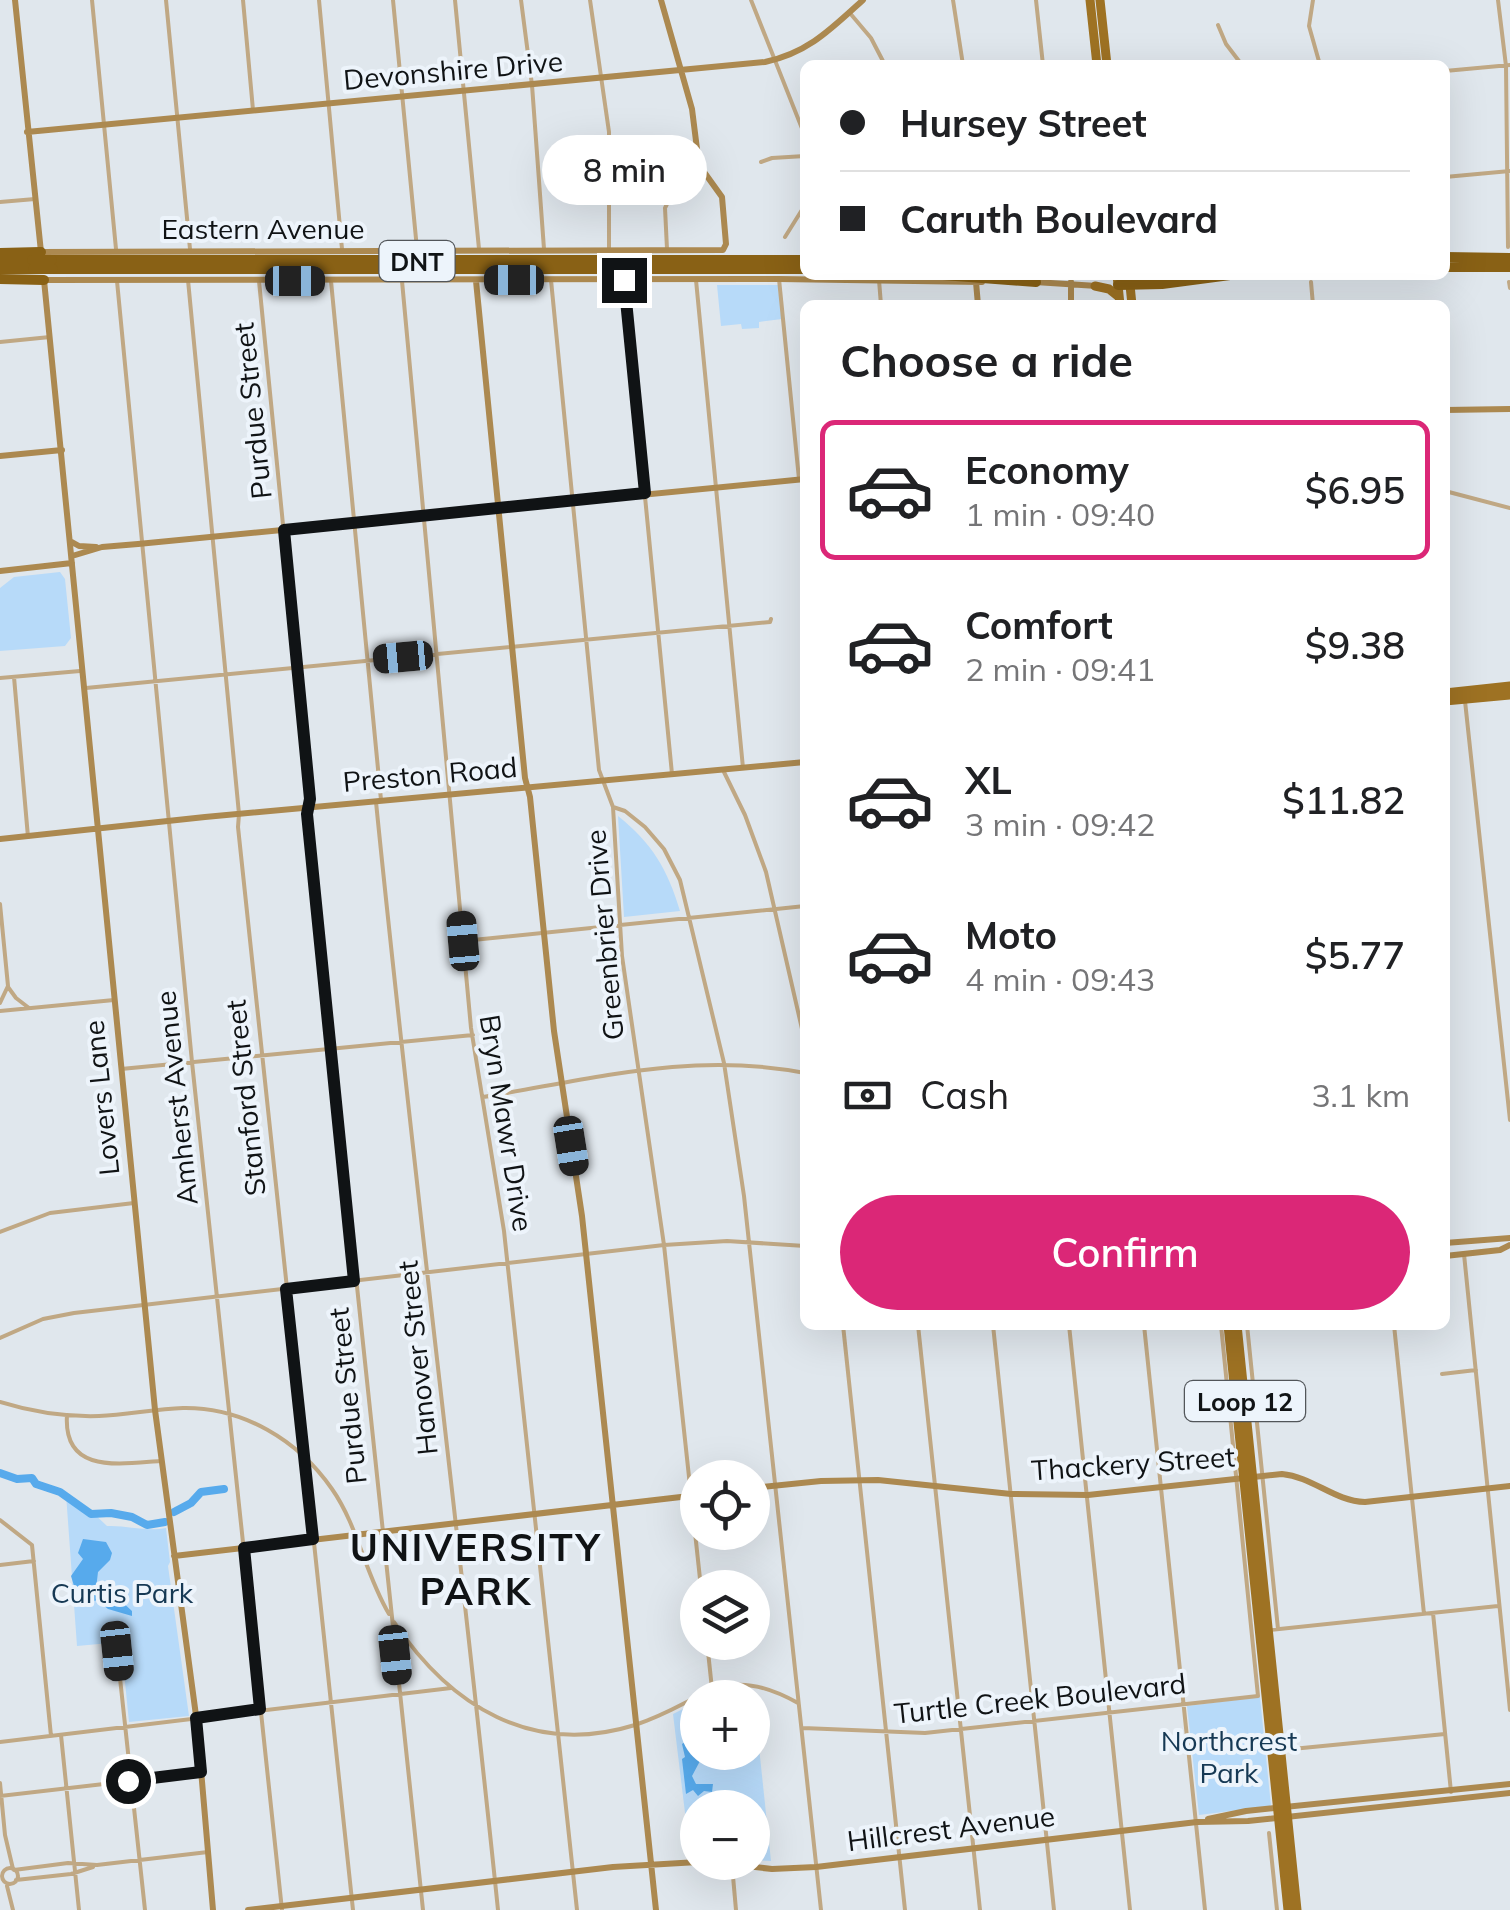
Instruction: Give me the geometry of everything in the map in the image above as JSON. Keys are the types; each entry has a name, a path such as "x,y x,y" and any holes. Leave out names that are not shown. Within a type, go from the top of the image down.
{"highway":[{"path":"1450,260 1509,253"},
{"name":"DNT","path":"0,257 53,265 800,268"},
{"name":"DNT","path":"0,270 35,260"},
{"name":"DNT","path":"53,265 800,260"},
{"path":"1450,260 1510,267"},
{"path":"0,279 44,280"},
{"path":"1009,280 1036,282"},
{"path":"1123,286 1181,280"}],"main road":[{"path":"1090,0 1096,60"},
{"path":"1100,0 1106,60"},
{"path":"1096,286 1123,286"},
{"path":"1450,699 1510,686"},
{"path":"1450,694 1510,695"},
{"name":"Loop 12","path":"1225,1330 1269,1630 1282,1750 1283,1813 1297,1910"},
{"name":"Loop 12","path":"1237,1330 1249,1477"},
{"name":"Loop 12","path":"1269,1630 1288,1910"}],"street":[{"name":"Lovers Lane","path":"15,0 35,199 35,260 44,280 155,1410 196,1718 213,1910"},
{"path":"92,0 116,251"},
{"path":"166,0 190,251"},
{"path":"243,0 254,111"},
{"path":"319,0 342,251"},
{"path":"393,0 417,250"},
{"path":"455,0 480,250"},
{"path":"521,0 545,251"},
{"path":"590,0 609,132 609,250"},
{"path":"661,0 680,70"},
{"path":"751,0 800,124"},
{"name":"Devonshire Drive","path":"27,132 774,60 808,48 863,0"},
{"path":"953,0 962,60"},
{"path":"1036,0 1042,60"},
{"path":"1313,0 1309,26 1319,60"},
{"path":"1498,0 1508,66 1509,253"},
{"path":"849,12 867,33 881,60"},
{"path":"1218,24 1238,60"},
{"path":"1450,72 1508,66"},
{"name":"Eastern Avenue","path":"35,260 116,251 725,248 722,197 699,165 692,109 680,70"},
{"path":"762,162 800,156"},
{"path":"1450,177 1508,171"},
{"path":"0,202 35,199"},
{"path":"667,250 665,208 670,200"},
{"path":"785,237 800,212"},
{"path":"780,279 800,461"},
{"path":"44,280 800,279"},
{"name":"Stanford Street","path":"188,280 261,1056 352,1910"},
{"name":"Greenbrier Drive","path":"551,280 586,639 603,780 613,807 619,925 690,1460"},
{"path":"624,280 672,774"},
{"path":"696,280 743,768"},
{"path":"881,300 879,280 1070,282 1096,286"},
{"name":"Amherst Avenue","path":"117,281 192,1062 282,1908"},
{"name":"Purdue Street","path":"260,281 330,1048 423,1910"},
{"name":"Hanover Street","path":"331,281 400,1042 498,1910"},
{"name":"Bryn Mawr Drive","path":"402,281 473,1035 508,1263 577,1910"},
{"path":"476,281 560,1084 586,1254 656,1910"},
{"path":"976,282 978,300"},
{"path":"1070,282 1071,300"},
{"path":"1311,282 1313,300"},
{"path":"0,342 50,338"},
{"path":"1450,410 1510,409"},
{"path":"0,456 62,450"},
{"path":"70,541 102,548 800,479"},
{"path":"1450,493 1510,508"},
{"path":"0,570 52,565 102,548"},
{"path":"52,565 74,578"},
{"path":"84,689 771,619"},
{"path":"0,678 82,670"},
{"path":"14,677 28,837"},
{"path":"1464,695 1510,1120"},
{"name":"Preston Road","path":"0,839 800,762"},
{"path":"722,769 755,840 776,910 800,1019"},
{"path":"613,807 635,818 664,849 680,880 724,1063 749,1241 821,1910"},
{"path":"0,904 8,986 29,1008"},
{"path":"463,941 800,907"},
{"path":"0,1003 8,986"},
{"path":"0,1011 114,1000"},
{"path":"121,1069 473,1035"},
{"path":"483,1097 677,1064 724,1063 800,1072"},
{"path":"0,1232 50,1213 134,1203"},
{"path":"1450,1243 1499,1238 1510,1242"},
{"path":"1499,1238 1500,1250"},
{"path":"0,1338 58,1316 508,1263 664,1245 749,1241 800,1246"},
{"path":"1450,1255 1500,1250 1510,1242"},
{"path":"1464,1254 1510,1710"},
{"path":"844,1330 906,1910"},
{"path":"919,1330 980,1910"},
{"path":"995,1330 1054,1910"},
{"path":"1070,1330 1130,1910"},
{"path":"1145,1330 1205,1910"},
{"path":"1247,1330 1249,1477"},
{"path":"1395,1330 1424,1614"},
{"path":"1442,1374 1476,1370"},
{"path":"0,1402 67,1415 194,1408 229,1415 266,1429 304,1455 335,1494 391,1617 451,1688 476,1708 517,1726 558,1734 598,1733 636,1724 680,1704"},
{"path":"67,1415 69,1440 85,1458 118,1463 162,1461"},
{"name":"Thackery Street","path":"770,1486 860,1480 1011,1494 1088,1495 1249,1477 1300,1477 1338,1497 1358,1502 1510,1486"},
{"name":"Turtle Creek Boulevard","path":"801,1728 886,1733 961,1730 1258,1696 1249,1477"},
{"path":"174,1556 680,1497"},
{"path":"0,1520 30,1540 51,1736"},
{"path":"0,1565 34,1561"},
{"path":"1269,1630 1499,1606"},
{"path":"1433,1613 1452,1795"},
{"path":"116,1641 145,1910"},
{"path":"0,1742 451,1688"},
{"path":"770,1688 798,1702"},
{"path":"1282,1750 1445,1734"},
{"path":"61,1735 79,1910"},
{"path":"1,1796 201,1772"},
{"path":"0,1784 8,1856 14,1869 13,1910"},
{"path":"1452,1795 1510,1784"},
{"path":"1452,1795 1510,1793"},
{"name":"Hillcrest Avenue","path":"770,1869 1452,1795"},
{"path":"1269,1833 1277,1910"},
{"path":"4,1882 208,1852"},
{"path":"8,1856 4,1882 12,1894"},
{"path":"248,1910 680,1862"},
{"path":"3,1871 68,1863 74,1869"},
{"path":"733,1880 736,1910"}],"green space":[{"path":"717,285 779,285 782,319 759,322 759,328 742,329 741,324 721,326"},
{"path":"60,572 65,579 71,638 65,646 0,651 0,588 14,577"},
{"path":"618,816 657,858 680,911 624,917"},
{"name":"Curtis Park","path":"66,1494 107,1526 166,1528 189,1716 129,1722 121,1642 77,1646"},
{"name":"Northcrest Park","path":"1260,1697 1271,1806 1199,1815 1187,1706"},
{"path":"680,1710 680,1770 761,1770 764,1790 682,1790 673,1714"}],"water":[{"path":"83,1539 106,1542 112,1553 98,1572 96,1589 119,1599 132,1611 132,1616 108,1609 97,1600 91,1602 75,1589 71,1576 83,1559 78,1553"},
{"path":"683,1770 695,1770 692,1776 696,1784 713,1784 712,1790 686,1790"}],"waterway":[{"path":"0,1473 17,1479 32,1478 36,1484 60,1492 91,1514 132,1517 147,1525 165,1522"},
{"path":"174,1512 201,1492 224,1489"}],"district":[{"name":"UNIVERSITY PARK","path":"476,1569"}],"route":[{"path":"128,1781 201,1772 196,1718 260,1709 244,1548 313,1539 286,1289 354,1281 307,814 310,799 284,530 645,493 624,280"}]}
